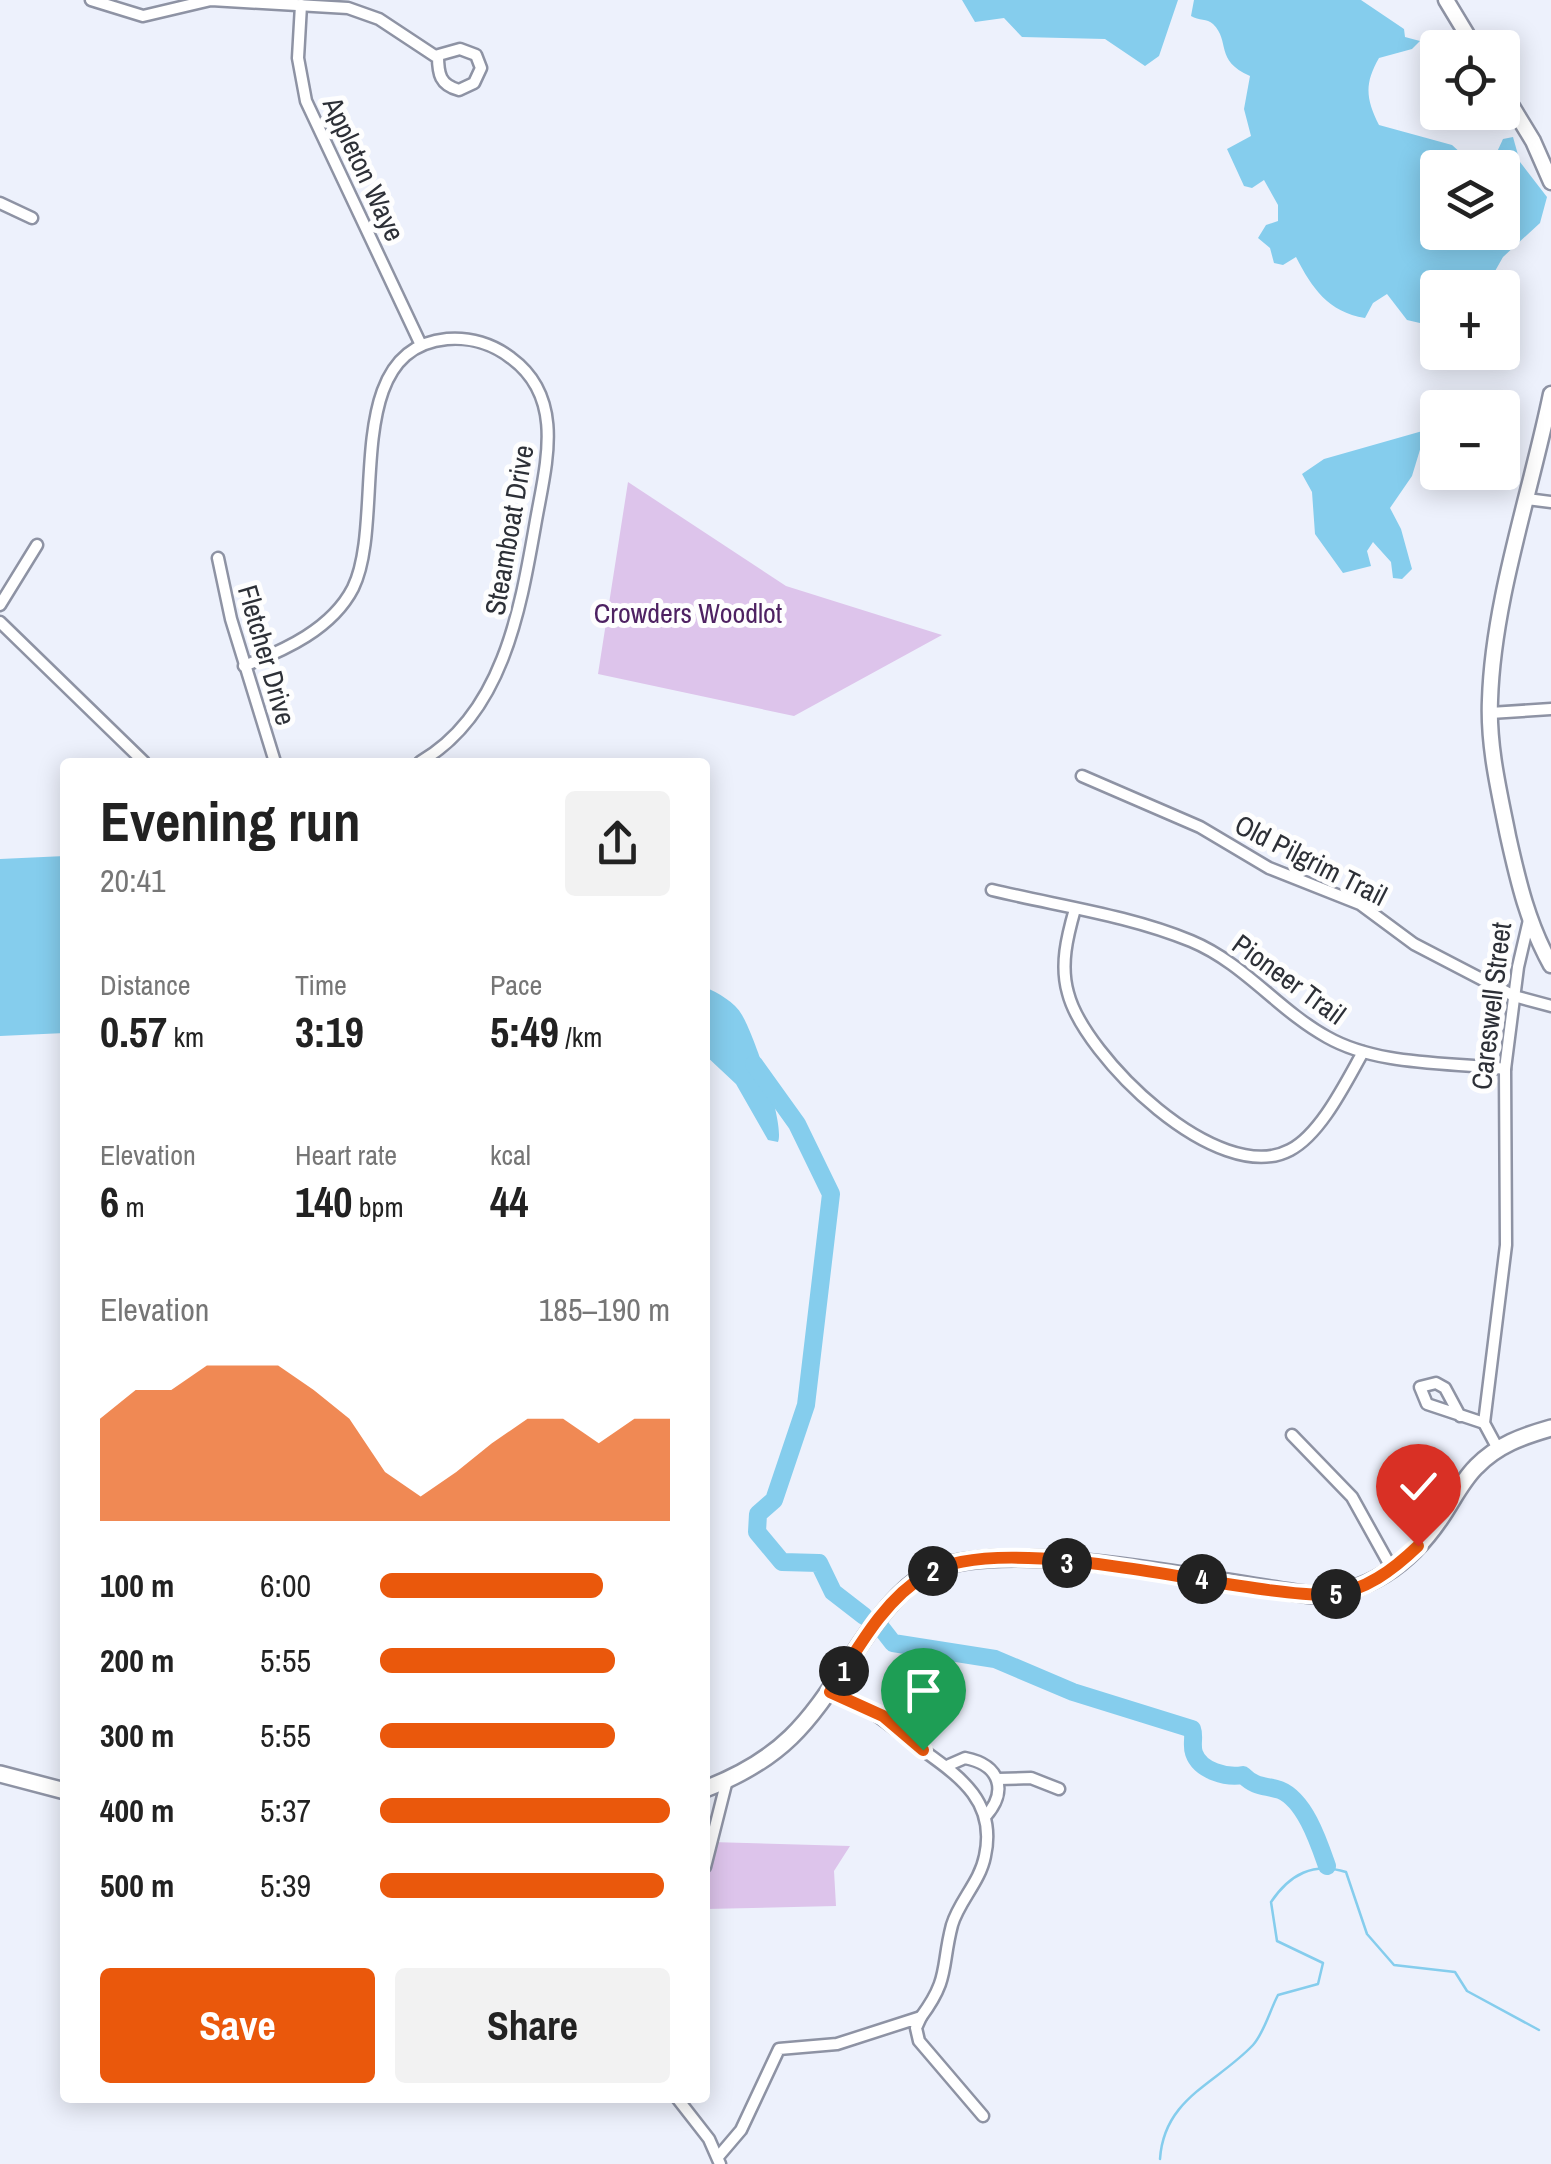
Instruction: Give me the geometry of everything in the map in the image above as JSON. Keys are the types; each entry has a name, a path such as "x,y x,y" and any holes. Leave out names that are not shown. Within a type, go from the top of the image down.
{"main road":[{"path":"1446,0 1465,30"},
{"path":"1520,119 1551,182"},
{"name":"Careswell Street","path":"1529,919 1498,784 1490,713 1495,652 1551,394"},
{"path":"1529,919 1551,966"},
{"path":"710,1787 728,1780 790,1740 830,1692 897,1598 929,1572 960,1562 1084,1564 1312,1595 1352,1591 1392,1569 1429,1534 1466,1478 1498,1449 1551,1428"},
{"path":"0,1774 60,1790"}],"street":[{"path":"91,0 143,16 211,0 367,13 438,56 468,51 480,61 477,78 459,90 448,86 438,73 438,56"},
{"name":"Appleton Waye","path":"302,5 298,58 306,101 421,345"},
{"path":"0,203 32,218"},
{"name":"Steamboat Drive","path":"421,345 467,339 506,354 541,390 549,431 516,628 488,688 466,722 425,758"},
{"path":"244,666 310,634 339,607 354,586 367,529 378,402 394,369 421,345"},
{"path":"1527,499 1551,502"},
{"path":"0,605 37,545"},
{"name":"Fletcher Drive","path":"218,558 244,666 274,758"},
{"path":"0,622 140,758"},
{"path":"1490,713 1551,709"},
{"name":"Old Pilgrim Trail","path":"1082,776 1200,827 1269,868 1360,904 1414,944 1514,996 1551,1006"},
{"name":"Pioneer Trail","path":"992,890 1150,926 1216,953 1304,1022 1363,1052 1505,1069"},
{"path":"1075,909 1064,966 1073,1009 1093,1041 1140,1093 1194,1135 1259,1155 1292,1150 1318,1121 1363,1052"},
{"name":"Careswell Street","path":"1484,1423 1506,1231 1505,1069 1529,919"},
{"path":"1460,1416 1484,1423 1498,1449"},
{"path":"1292,1435 1352,1497 1392,1569"},
{"path":"830,1692 883,1716 923,1750 949,1765 976,1793 985,1817 981,1869 952,1925 944,1978 916,2028 919,2040 983,2116"},
{"path":"949,1765 973,1759 987,1765 998,1779 999,1799 985,1817"},
{"path":"998,1779 1031,1778 1059,1788"},
{"path":"710,1848 728,1780"},
{"path":"680,2103 719,2160 741,2130 779,2048 837,2044 921,2017"}],"green space":[{"name":"Crowders Woodlot","path":"628,482 786,586 942,635 794,716 598,674"},
{"path":"711,1842 850,1846 834,1871 836,1906 710,1909"}],"water":[{"path":"962,0 1178,0 1159,56 1145,66 1105,39 1022,37 1004,18 975,22"},
{"path":"1194,0 1361,0 1404,29 1405,37 1420,41 1412,49 1379,58 1368,92 1371,107 1379,125 1452,145 1458,150 1420,150 1420,250 1511,250 1496,270 1420,270 1420,323 1407,320 1387,294 1373,303 1365,318 1352,315 1323,297 1296,257 1283,265 1274,263 1270,248 1258,238 1266,225 1278,221 1278,205 1264,180 1252,188 1244,186 1227,149 1251,136 1244,109 1250,76 1227,57 1213,24 1191,16"},
{"path":"1513,137 1517,150 1498,150 1503,139"},
{"path":"1520,162 1547,197 1540,223 1520,241"},
{"path":"1420,432 1420,450 1412,476 1390,508 1401,529 1412,569 1402,579 1393,578 1391,562 1373,542 1367,551 1371,566 1343,573 1315,534 1312,492 1302,474 1324,459"},
{"path":"60,856 60,1033 0,1036 0,859"},
{"path":"710,990 735,1006 747,1025 773,1099 778,1142 768,1140 736,1084 710,1060"}],"waterway":[{"path":"754,1064 797,1124 831,1194 806,1405 774,1500 758,1514 757,1532 782,1562 819,1563 833,1592 864,1616"},
{"path":"879,1625 893,1643 995,1659 1073,1692 1192,1729 1194,1753 1208,1769 1243,1775 1256,1784 1280,1790 1297,1803 1310,1823 1327,1866"},
{"path":"1160,2159 1164,2138 1181,2106 1253,2045 1278,1995 1318,1984 1323,1963 1277,1941 1271,1902 1286,1884 1303,1873 1323,1869 1346,1872 1367,1934 1394,1965 1455,1972 1467,1991 1539,2030"}],"route":[{"path":"923,1750 883,1716 830,1692 881,1616 912,1584 938,1568 978,1560 1084,1564 1330,1595 1352,1591 1377,1579 1418,1546"}]}
